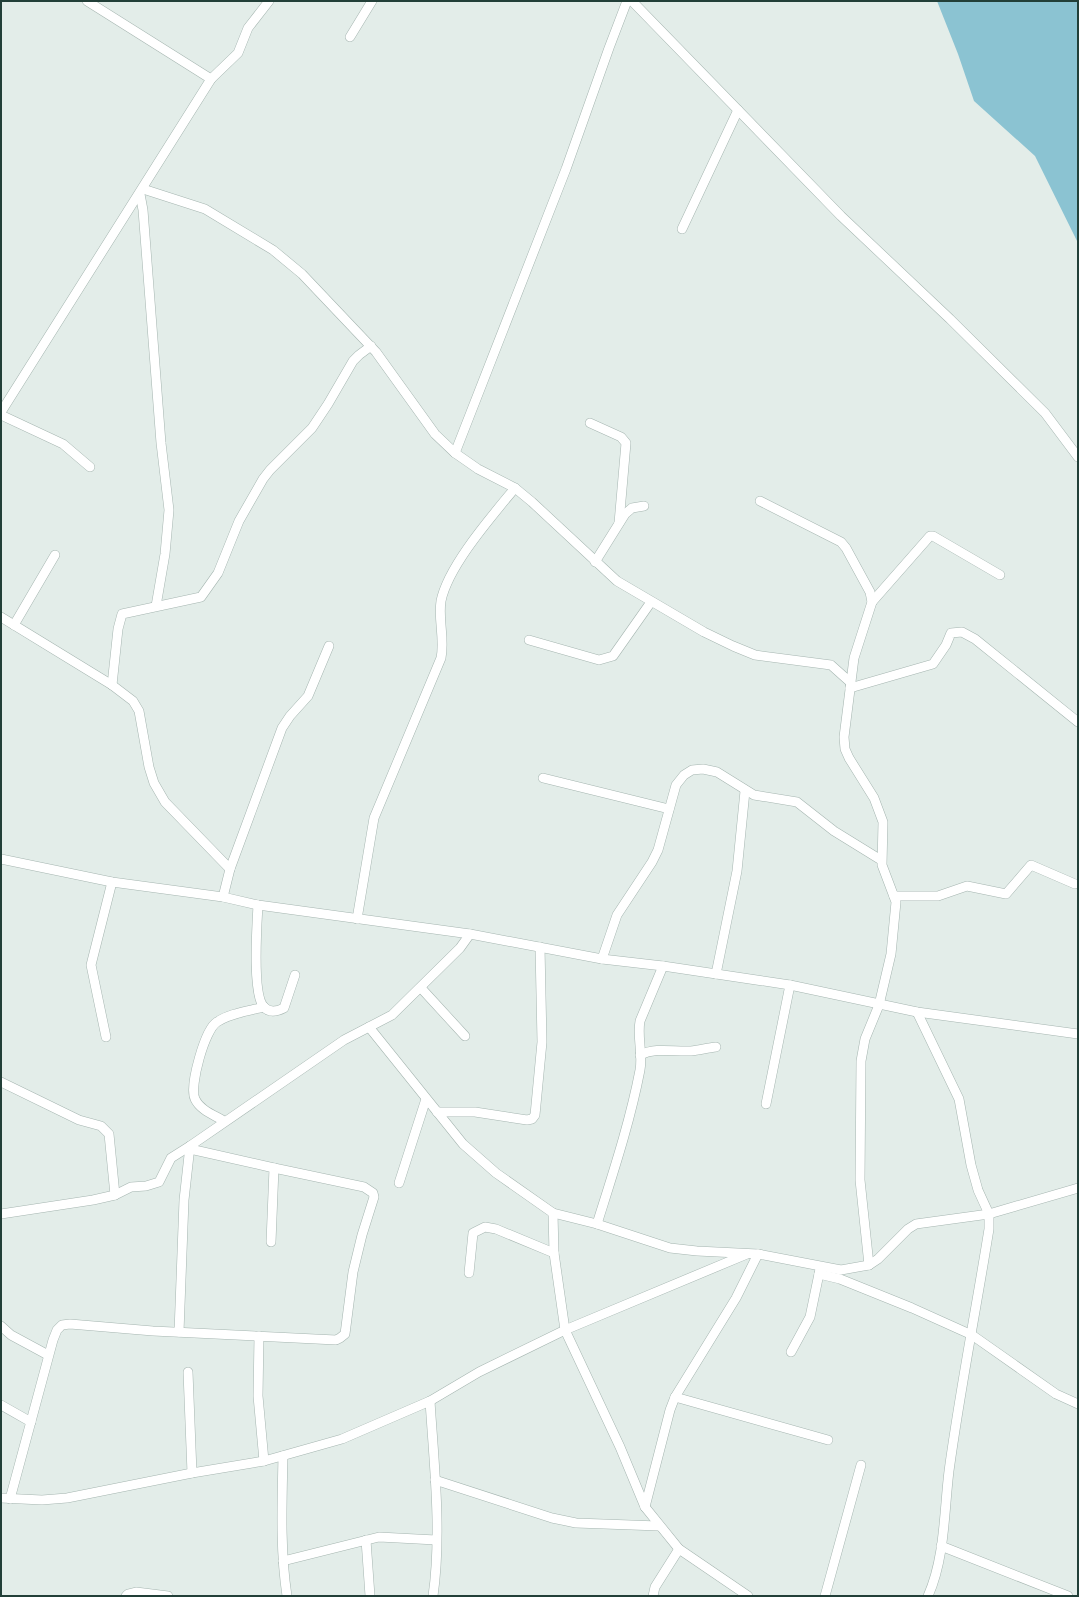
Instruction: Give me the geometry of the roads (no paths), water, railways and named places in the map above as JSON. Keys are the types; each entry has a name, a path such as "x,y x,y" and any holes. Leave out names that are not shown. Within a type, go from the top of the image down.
{"street":[{"path":"87,1 211,79"},
{"path":"90,466 63,444 1,414 142,192 211,79 238,53 248,28 269,1"},
{"path":"350,36 372,1"},
{"path":"455,452 566,169 627,1"},
{"path":"632,1 841,216 950,319 1045,413 1078,457"},
{"path":"682,230 738,110"},
{"path":"142,192 204,209 273,250 302,274 371,346 435,434 455,452 478,469 515,488 532,502 617,582 733,646 755,655 831,665 850,685"},
{"path":"142,192 161,443 169,510 165,554 156,606"},
{"path":"112,685 118,629 122,614 201,597 218,573 239,521 263,479 312,428 353,361 371,346"},
{"path":"590,423 621,437 626,443 619,523"},
{"path":"357,919 374,818 441,658 443,642 440,610 444,590 450,577 480,530 515,488"},
{"path":"760,501 841,542 846,548 870,592 872,602"},
{"path":"595,562 619,523 632,508 644,506"},
{"path":"869,1265 860,1180 861,1076 863,1048 879,1004 894,934 896,902 884,873 881,860 883,822 874,798 845,749 844,737 855,653 872,602 930,536 933,536 1000,575"},
{"path":"14,625 55,555"},
{"path":"529,640 591,658 605,659 612,656 651,602"},
{"path":"1,617 112,685 133,701 139,711 149,767 154,783 165,802 230,869"},
{"path":"850,685 933,664 946,645 951,633 962,632 975,639 1078,722"},
{"path":"223,897 230,869 282,728 290,716 308,696 329,646"},
{"path":"602,959 617,916 652,862 658,850 676,785 684,775 692,770 703,768 717,772 746,791 754,794 797,802 834,831 881,860"},
{"path":"543,778 669,809"},
{"path":"716,974 738,864 746,791"},
{"path":"2,860 112,882 223,897 258,905 470,934 602,959 663,966 790,985 917,1012 1078,1034"},
{"path":"894,896 938,896 967,886 1006,894 1031,865 1075,884"},
{"path":"106,1037 91,965 112,882"},
{"path":"258,905 257,965 259,994 264,1007 269,1011 276,1012 284,1008 295,975"},
{"path":"1,1214 69,1205 115,1195 131,1187 146,1186 159,1182 171,1158 190,1147 224,1121 344,1040 392,1015 460,948 470,934"},
{"path":"437,1112 476,1112 527,1120 532,1119 535,1115 542,1042 540,947"},
{"path":"597,1224 629,1116 640,1068 638,1030 640,1021 663,966"},
{"path":"766,1104 790,985"},
{"path":"421,988 465,1036"},
{"path":"224,1121 204,1109 195,1098 193,1090 206,1040 211,1027 216,1022 236,1014 264,1007"},
{"path":"917,1012 959,1099 971,1165 978,1190 989,1214 989,1229 949,1470 941,1546 935,1579 928,1596"},
{"path":"369,1027 448,1126 481,1161 553,1213 597,1224 670,1248 754,1254 820,1271 912,1308 972,1335 1056,1394 1078,1404"},
{"path":"640,1055 650,1051 677,1049 690,1051 716,1047"},
{"path":"1,1082 78,1120 101,1126 106,1129 109,1134 115,1195"},
{"path":"399,1183 426,1099"},
{"path":"190,1147 274,1168 364,1187 373,1192 374,1197 362,1235 353,1272 345,1334 336,1340 179,1332 70,1324 62,1325 57,1330 48,1355 31,1422 6,1499 67,1498 192,1473 264,1461 342,1439 430,1401 479,1372 565,1330 754,1254"},
{"path":"179,1332 184,1200 190,1147"},
{"path":"271,1242 274,1168"},
{"path":"820,1271 841,1270 869,1265 878,1259 908,1229 916,1224 989,1214 1078,1188"},
{"path":"553,1213 554,1253 565,1330 620,1447 645,1507 679,1549 748,1596"},
{"path":"470,1273 473,1233 485,1227 496,1229 554,1253"},
{"path":"645,1507 675,1396 736,1298 754,1254"},
{"path":"791,1352 810,1316 820,1271"},
{"path":"1,1326 11,1335 48,1355"},
{"path":"259,1336 258,1396 264,1461"},
{"path":"188,1372 192,1473"},
{"path":"675,1396 828,1440"},
{"path":"430,1401 435,1480 436,1540 436,1576 433,1596"},
{"path":"1,1405 31,1422"},
{"path":"283,1456 283,1561 287,1596"},
{"path":"824,1596 861,1465"},
{"path":"435,1480 552,1518 576,1523 659,1526"},
{"path":"283,1561 366,1540 389,1537 436,1540"},
{"path":"366,1540 370,1596"},
{"path":"941,1546 1068,1596"},
{"path":"653,1596 655,1587 679,1549"},
{"path":"126,1596 136,1592 168,1596"}],"water":[{"path":"937,1 1078,1 1078,243 1035,156 974,101 958,54"}]}
